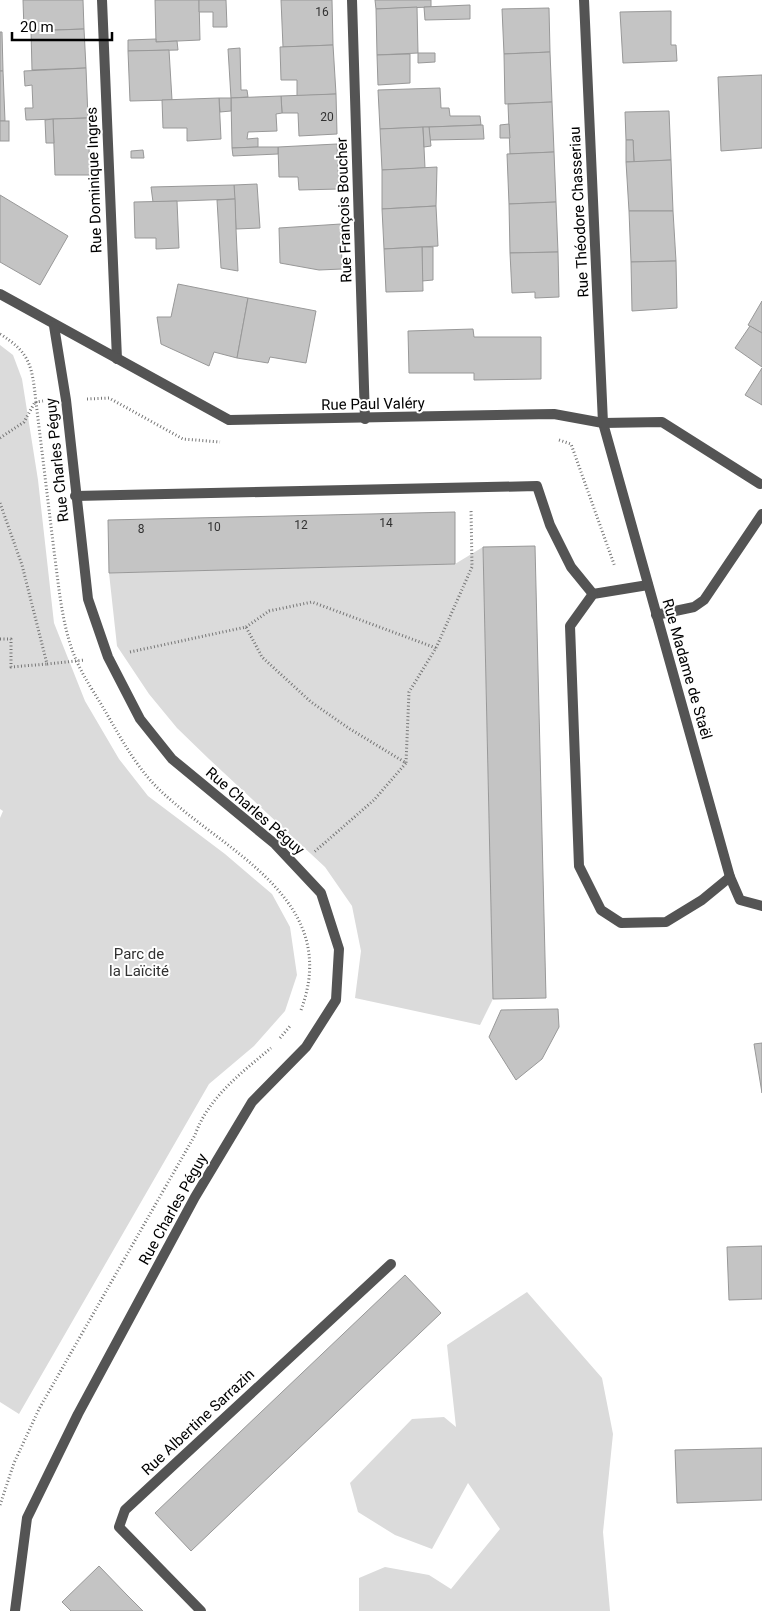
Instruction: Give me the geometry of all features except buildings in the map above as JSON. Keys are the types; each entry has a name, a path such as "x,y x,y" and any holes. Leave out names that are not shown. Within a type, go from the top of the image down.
{"street":[{"name":"Rue Dominique Ingres","path":"102,0 116,360"},
{"name":"Rue François Boucher","path":"352,0 365,419"},
{"name":"Rue Théodore Chasseriau","path":"584,0 603,423"},
{"name":"Rue Paul Valéry","path":"0,294 54,326 229,420 365,419 554,414 603,423 662,422 760,484"},
{"name":"Rue Charles Péguy","path":"15,1611 27,1518 78,1414 195,1197 252,1102 306,1047 336,1000 339,949 321,893 275,844 172,759 140,719 108,657 88,599 75,496 66,400 54,326"},
{"name":"Rue Madame de Staël","path":"603,423 730,877 740,900 762,906"},
{"path":"75,496 537,486 550,525 571,567 593,594"},
{"path":"656,615 694,607 704,600 762,514"},
{"path":"648,584 593,594 570,626 579,866 601,910 621,923 666,922 702,900 730,877"},
{"name":"Rue Albertine Sarrazin","path":"201,1611 119,1528 125,1510 390,1264"}],"path":[{"path":"0,438 24,422 36,402 61,606 76,661 134,762 163,794 278,887 292,909 306,935 309,961 308,991 299,1015"},
{"path":"297,867 374,800 406,763 409,692 436,648 472,567 471,488"},
{"path":"0,503 22,565 47,664"},
{"path":"0,639 11,639 12,667 76,661 108,657 246,627 269,611 312,602 436,648"},
{"path":"246,627 262,657 311,702 350,729 406,763"},
{"path":"0,1504 14,1463 39,1409 195,1135 200,1122 217,1097 276,1043 293,1022"}],"green space":[{"name":"Parc de la Laïcité","path":"0,345 13,355 22,379 38,480 54,623 85,701 119,759 148,796 225,854 272,894 290,927 297,975 285,1011 254,1046 209,1084 19,1414 0,1402 0,818 3,811 0,809"},
{"path":"483,547 493,999 480,1025 355,998 361,951 352,906 325,867 177,728 149,694 117,646 109,573 455,564"},
{"path":"527,1292 602,1378 613,1434 603,1532 610,1611 359,1611 359,1578 385,1567 429,1575 451,1589 500,1529 468,1483 432,1549 395,1535 358,1512 350,1483 412,1419 444,1417 456,1427 447,1345"}]}
